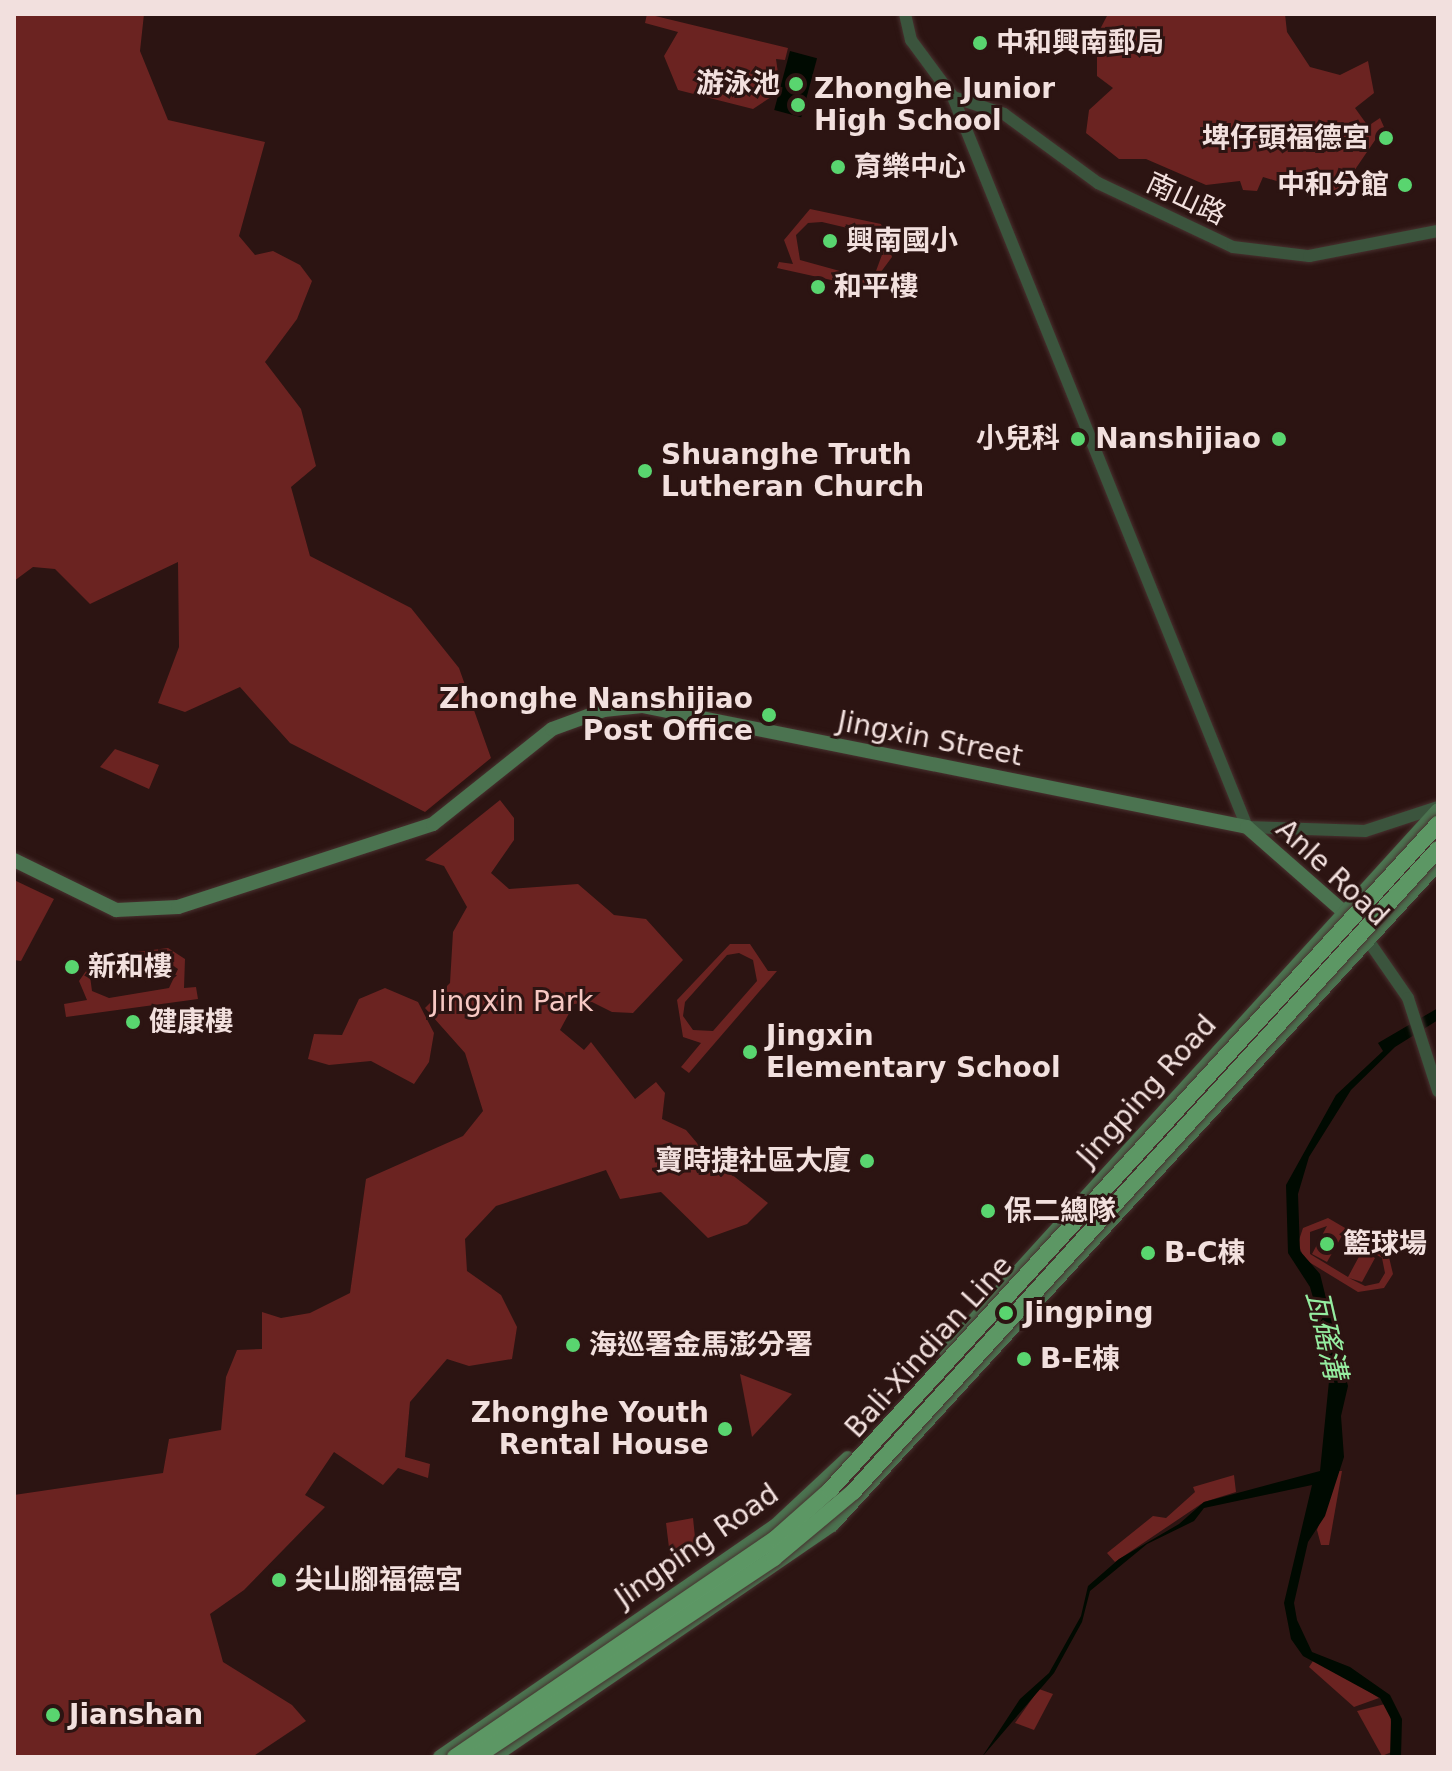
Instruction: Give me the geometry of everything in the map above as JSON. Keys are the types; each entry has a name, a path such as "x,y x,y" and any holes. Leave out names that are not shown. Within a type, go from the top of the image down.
{"highway":[{"name":"Bali-Xindian Line","path":"455,1757 776,1538 830,1490 1438,824"},
{"name":"Bali-Xindian Line","path":"476,1757 774,1558 853,1492 1438,849"}],"main road":[{"name":"Jingxin Street","path":"14,860 116,910 145,913 396,839 444,817 552,729 604,710 642,706 1247,827"},
{"name":"Jingping Road","path":"440,1757 810,1498 1438,808"},
{"name":"Anle Road","path":"1247,827 1345,913"},
{"path":"493,1757 832,1525 1438,864"}],"street":[{"path":"905,14 911,40 953,97 1247,827"},
{"name":"南山路","path":"953,97 1004,114 1098,183 1233,247 1309,256 1438,231"},
{"name":"Jingxin Street","path":"1247,827 1365,831 1438,808"},
{"name":"Anle Road","path":"1345,913 1369,939 1408,998 1438,1091"}],"green space":[{"path":"14,14 144,14 140,51 168,120 265,142 239,236 255,255 273,251 300,265 312,281 297,319 265,362 301,409 316,466 291,487 310,556 411,608 459,668 491,758 425,812 290,743 240,687 185,712 158,703 179,647 178,562 90,604 55,569 33,567 14,581"},
{"path":"647,14 788,48 785,60 776,59 779,80 771,97 753,109 678,90 664,56 678,32 645,23"},
{"path":"1108,14 1285,14 1287,32 1310,67 1340,75 1368,61 1374,93 1355,108 1368,126 1380,118 1384,127 1337,196 1329,197 1263,177 1257,191 1243,190 1240,181 1206,185 1146,159 1119,159 1086,133 1089,110 1113,88 1097,76 1097,35"},
{"path":"810,209 881,224 892,257 872,284 881,291 777,268 779,262 793,264 784,240","holes":["822,222 873,234 883,252 876,271 858,276 800,260 796,235 808,223"]},
{"path":"115,749 159,765 149,789 100,767"},
{"name":"Jingxin Park","path":"500,800 514,818 514,840 491,873 509,889 578,884 614,915 646,919 683,960 633,1013 612,1012 592,1002 574,1004 560,1030 584,1050 591,1042 635,1099 656,1082 665,1093 662,1119 686,1130 708,1156 768,1203 747,1224 708,1238 661,1192 620,1199 606,1170 496,1206 465,1239 467,1271 501,1295 517,1327 512,1359 469,1366 447,1359 410,1402 405,1457 430,1464 428,1478 398,1468 383,1485 334,1452 305,1495 325,1507 244,1590 210,1614 223,1662 292,1705 306,1721 252,1757 14,1757 14,1495 163,1473 169,1439 221,1430 226,1377 237,1350 262,1349 262,1312 281,1318 310,1313 350,1293 366,1179 463,1136 483,1111 465,1053 425,1008 450,983 453,932 467,907 444,866 425,860"},
{"path":"14,880 54,899 21,961 14,960"},
{"path":"730,944 750,944 768,971 777,971 689,1073 681,1067 701,1043 683,1037 677,1000","holes":["739,953 753,960 757,981 713,1031 693,1030 683,1016 685,1002 727,955"]},
{"path":"168,948 185,959 184,988 196,987 198,999 66,1017 64,1004 87,1000 79,981 96,957","holes":["160,957 178,969 169,988 109,998 92,991 90,976 100,965"]},
{"path":"385,988 418,1002 434,1033 429,1062 414,1084 371,1061 329,1065 308,1059 314,1034 342,1035 359,999"},
{"path":"1328,1218 1388,1253 1393,1274 1384,1288 1358,1292 1304,1259 1298,1243 1303,1228","holes":["1327,1226 1312,1254 1327,1262 1343,1234 1382,1258 1385,1273 1379,1283 1365,1286 1349,1278 1362,1282 1375,1258 1362,1251 1348,1277 1310,1254 1310,1232"]},
{"path":"740,1374 792,1394 752,1437"},
{"path":"1337,1471 1342,1471 1329,1545 1321,1545 1317,1530"},
{"path":"1234,1475 1236,1492 1204,1502 1115,1562 1107,1553 1153,1516 1166,1518 1195,1492 1193,1487"},
{"path":"693,1518 696,1547 670,1556 666,1523"},
{"path":"1313,1661 1335,1669 1379,1698 1354,1707 1309,1667"},
{"path":"1039,1689 1053,1694 1034,1730 1015,1723"},
{"path":"1389,1703 1394,1751 1382,1756 1357,1711"}],"water":[{"name":"游泳池","path":"790,51 817,58 801,117 774,110"},
{"name":"瓦磘溝","path":"1438,1008 1438,1020 1395,1047 1351,1090 1309,1157 1298,1194 1300,1251 1320,1274 1348,1386 1341,1416 1344,1457 1325,1516 1308,1542 1294,1603 1297,1620 1312,1652 1350,1667 1390,1695 1402,1719 1401,1757 1390,1757 1391,1719 1380,1698 1303,1656 1291,1639 1284,1603 1312,1485 1204,1508 1194,1521 1147,1544 1090,1591 1082,1622 1054,1673 982,1757 1020,1699 1049,1673 1081,1616 1088,1586 1119,1559 1179,1524 1204,1502 1320,1471 1331,1361 1310,1287 1288,1253 1286,1185 1336,1095 1383,1051 1378,1043"}],"railway":[{"path":"459,1757 751,1559 829,1498 1438,830"}],"place":[{"name":"中和興南郵局","path":"980,43"},
{"name":"游泳池","path":"796,84"},
{"name":"Zhonghe Junior High School","path":"798,105"},
{"name":"埤仔頭福德宮","path":"1386,138"},
{"name":"育樂中心","path":"838,167"},
{"name":"中和分館","path":"1405,185"},
{"name":"興南國小","path":"830,241"},
{"name":"和平樓","path":"818,287"},
{"name":"小兒科","path":"1078,439"},
{"name":"Nanshijiao","path":"1279,439"},
{"name":"Shuanghe Truth Lutheran Church","path":"645,471"},
{"name":"Zhonghe Nanshijiao Post Office","path":"769,715"},
{"name":"新和樓","path":"72,967"},
{"name":"健康樓","path":"133,1022"},
{"name":"Jingxin Elementary School","path":"750,1052"},
{"name":"寶時捷社區大廈","path":"867,1161"},
{"name":"保二總隊","path":"988,1211"},
{"name":"籃球場","path":"1327,1244"},
{"name":"B-C棟","path":"1148,1253"},
{"name":"Jingping","path":"1006,1313"},
{"name":"海巡署金馬澎分署","path":"573,1345"},
{"name":"B-E棟","path":"1024,1359"},
{"name":"Zhonghe Youth Rental House","path":"725,1429"},
{"name":"尖山腳福德宮","path":"279,1580"},
{"name":"Jianshan","path":"53,1715"}]}
